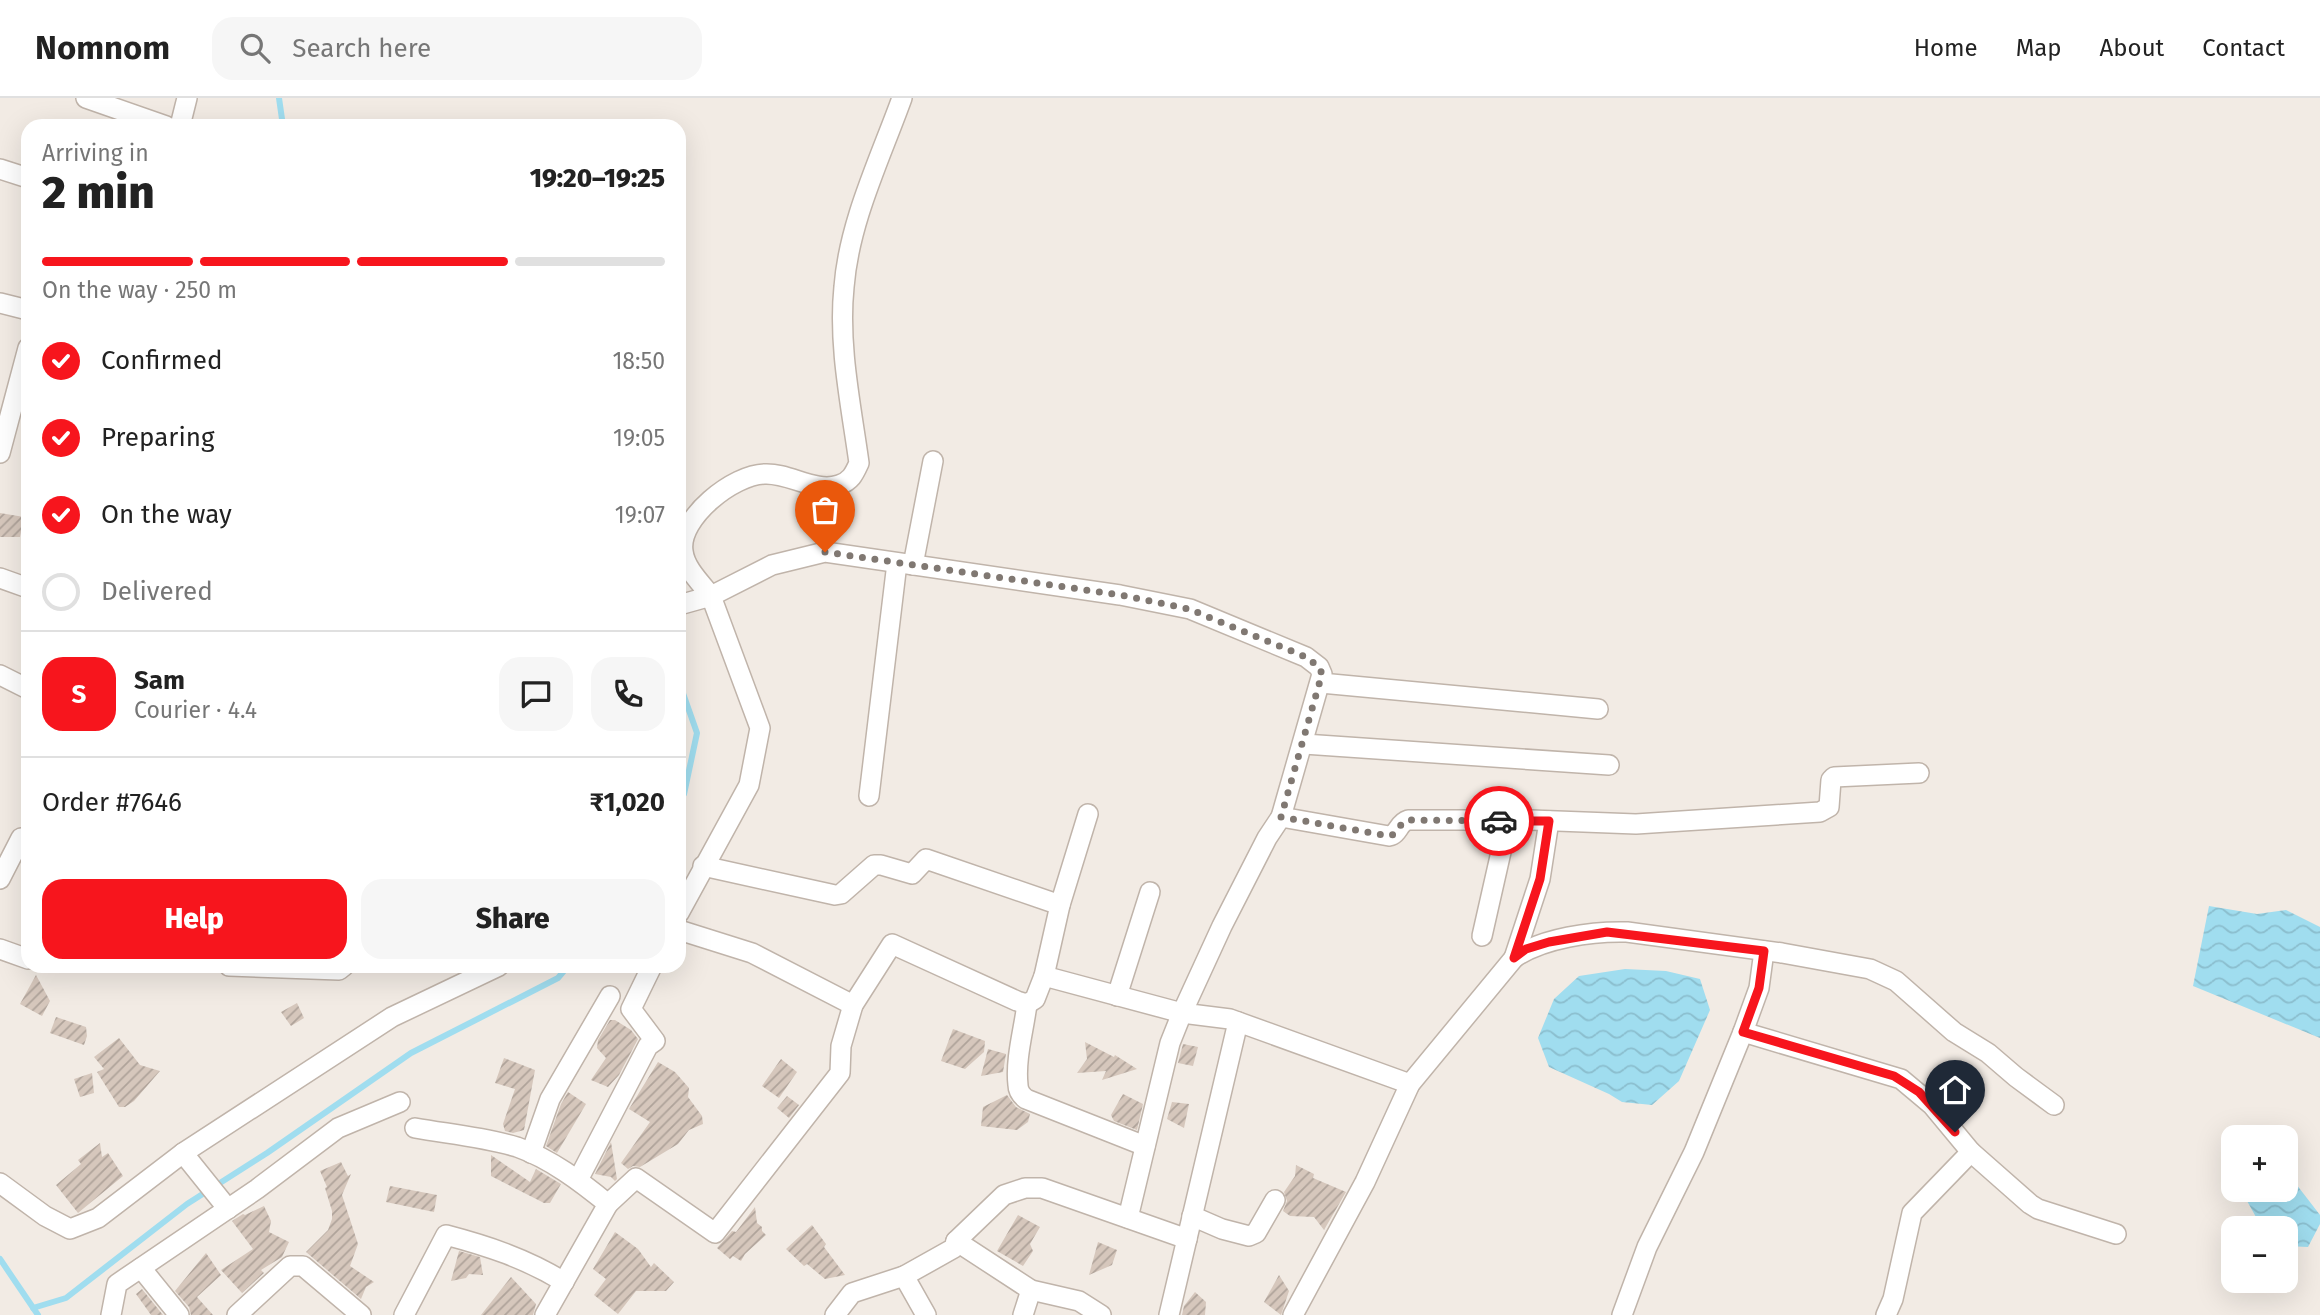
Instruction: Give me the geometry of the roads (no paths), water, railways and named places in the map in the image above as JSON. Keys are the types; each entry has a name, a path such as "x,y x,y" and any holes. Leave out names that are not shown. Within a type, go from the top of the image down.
{"street":[{"path":"86,98 146,119"},
{"path":"182,119 187,98"},
{"path":"686,527 712,499 744,479 763,474 782,475 815,486 836,486 851,479 859,463 843,338 844,286 854,230 902,98"},
{"path":"0,169 21,176"},
{"path":"0,303 21,308"},
{"path":"0,453 21,374"},
{"path":"869,796 905,564 933,461"},
{"path":"686,602 711,596 772,565 825,552 1120,595 1189,609 1306,657 1319,667 1322,674 1321,683 1281,817 1267,838 1222,926 1170,1043 1128,1218"},
{"path":"686,564 711,596 760,728 749,785 686,899"},
{"path":"0,578 21,586"},
{"path":"0,676 21,686"},
{"path":"1321,683 1598,709"},
{"path":"1304,744 1609,765"},
{"path":"1281,817 1389,836 1395,833 1401,823 1408,820 1649,824 1820,813 1829,807 1831,780 1834,777 1919,773"},
{"path":"1088,814 1060,905 1044,976 1035,999 1027,1004 1017,1084 1026,1099 1145,1146"},
{"path":"1482,936 1508,821"},
{"path":"1514,958 1540,879 1549,821"},
{"path":"0,879 21,838"},
{"path":"703,866 835,895 841,894 874,865 912,874 926,859 1060,905"},
{"path":"1118,996 1150,892"},
{"path":"686,932 752,953 853,1005"},
{"path":"1293,1315 1359,1194 1410,1084 1514,958 1526,949 1549,942 1607,932 1764,958 1845,963 1870,969 1896,981 1954,1032 1988,1053 2054,1105"},
{"path":"552,1313 564,1282 608,1204 636,1178 715,1233 839,1073 841,1046 853,1005 892,944 1027,1004"},
{"path":"0,949 21,956"},
{"path":"1622,1315 1647,1247 1694,1152 1743,1032 1759,988 1764,958"},
{"path":"0,1183 45,1216 70,1229 99,1218 183,1153 392,1017 484,973"},
{"path":"578,1180 648,1046 655,1041 631,1009 649,973"},
{"path":"1044,976 1182,1013 1238,1022 1410,1084"},
{"path":"531,1153 550,1099 610,996"},
{"path":"1169,1315 1238,1022"},
{"path":"1743,1032 1901,1079 1919,1092 1971,1152 2038,1209 2116,1234"},
{"path":"111,1315 117,1284 223,1202 338,1128 400,1102"},
{"path":"415,1128 517,1147 578,1180 608,1204"},
{"path":"1886,1315 1893,1300 1912,1213 1971,1152"},
{"path":"183,1153 223,1202"},
{"path":"835,1315 852,1293 904,1276 954,1248 956,1241 1004,1195 1025,1188 1042,1188 1187,1239"},
{"path":"1192,1216 1222,1229 1249,1236 1256,1233 1275,1200"},
{"path":"404,1315 446,1235 491,1246 543,1269 564,1282"},
{"path":"956,1241 1031,1290 1079,1300 1101,1315"},
{"path":"237,1315 290,1266 298,1265 303,1266 361,1315"},
{"path":"141,1268 179,1315"},
{"path":"904,1276 926,1315"},
{"path":"1023,1315 1031,1290"}],"water":[{"path":"2209,906 2257,914 2286,910 2320,927 2320,1038 2193,986"},
{"path":"1625,969 1666,971 1700,979 1710,1010 1679,1081 1652,1105 1622,1102 1549,1067 1538,1038 1554,999 1579,976"},
{"path":"2298,1187 2320,1215 2320,1224 2308,1247 2298,1247 2298,1216 2255,1216 2248,1202 2298,1202"}],"waterway":[{"path":"279,98 282,119"},
{"path":"686,702 697,733 686,785"},
{"path":"33,1308 66,1298 187,1204 267,1153 411,1053 558,978 562,973"},
{"path":"0,1259 38,1315"}]}
